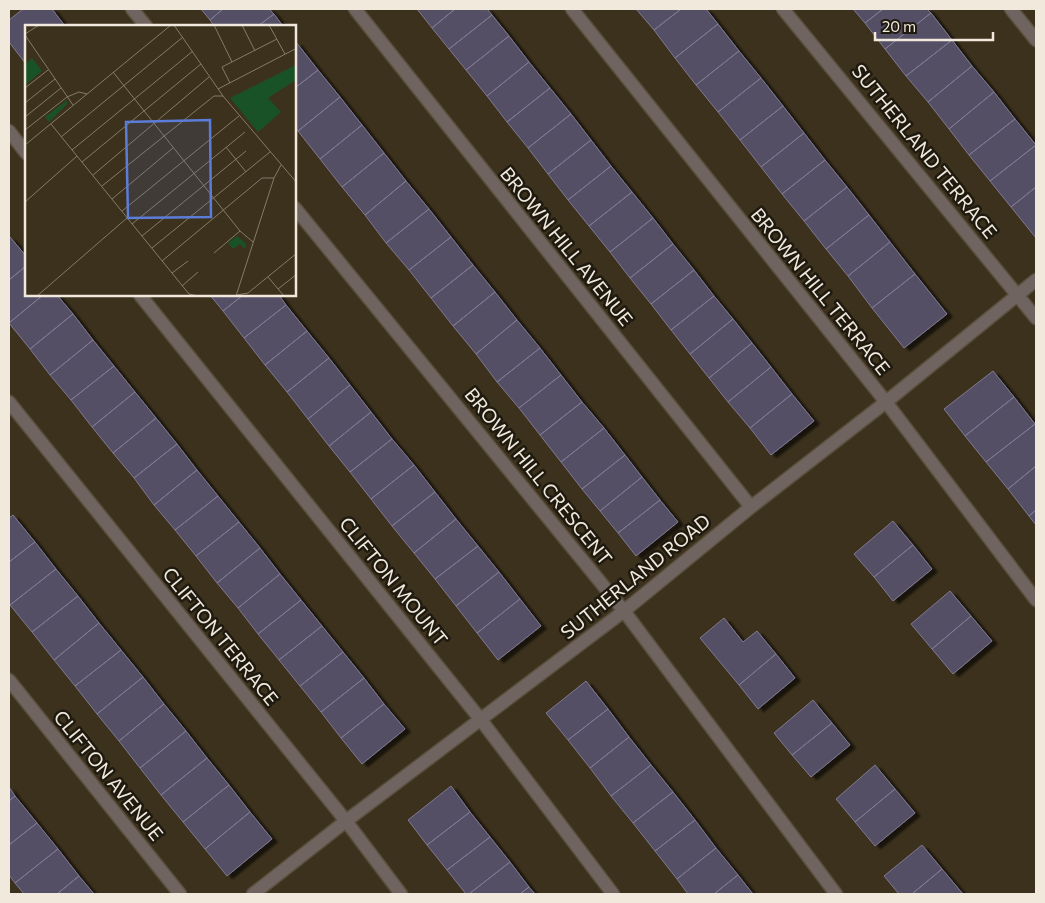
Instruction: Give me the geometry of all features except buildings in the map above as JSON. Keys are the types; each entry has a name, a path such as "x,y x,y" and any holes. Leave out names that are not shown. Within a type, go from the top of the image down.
{"street":[{"path":"132,9 145,25"},
{"name":"BROWN HILL AVENUE","path":"354,9 751,506"},
{"name":"BROWN HILL TERRACE","path":"572,9 886,402 1036,600"},
{"name":"SUTHERLAND TERRACE","path":"784,9 1036,318"},
{"path":"1011,9 1036,40"},
{"path":"9,131 25,151"},
{"name":"BROWN HILL CRESCENT","path":"296,209 624,610 836,894"},
{"name":"SUTHERLAND ROAD","path":"252,894 624,610 751,506 886,402 1036,280"},
{"name":"CLIFTON MOUNT","path":"141,296 481,720 612,894"},
{"name":"CLIFTON TERRACE","path":"9,402 346,821 401,894"},
{"name":"CLIFTON AVENUE","path":"9,680 180,894"}]}
